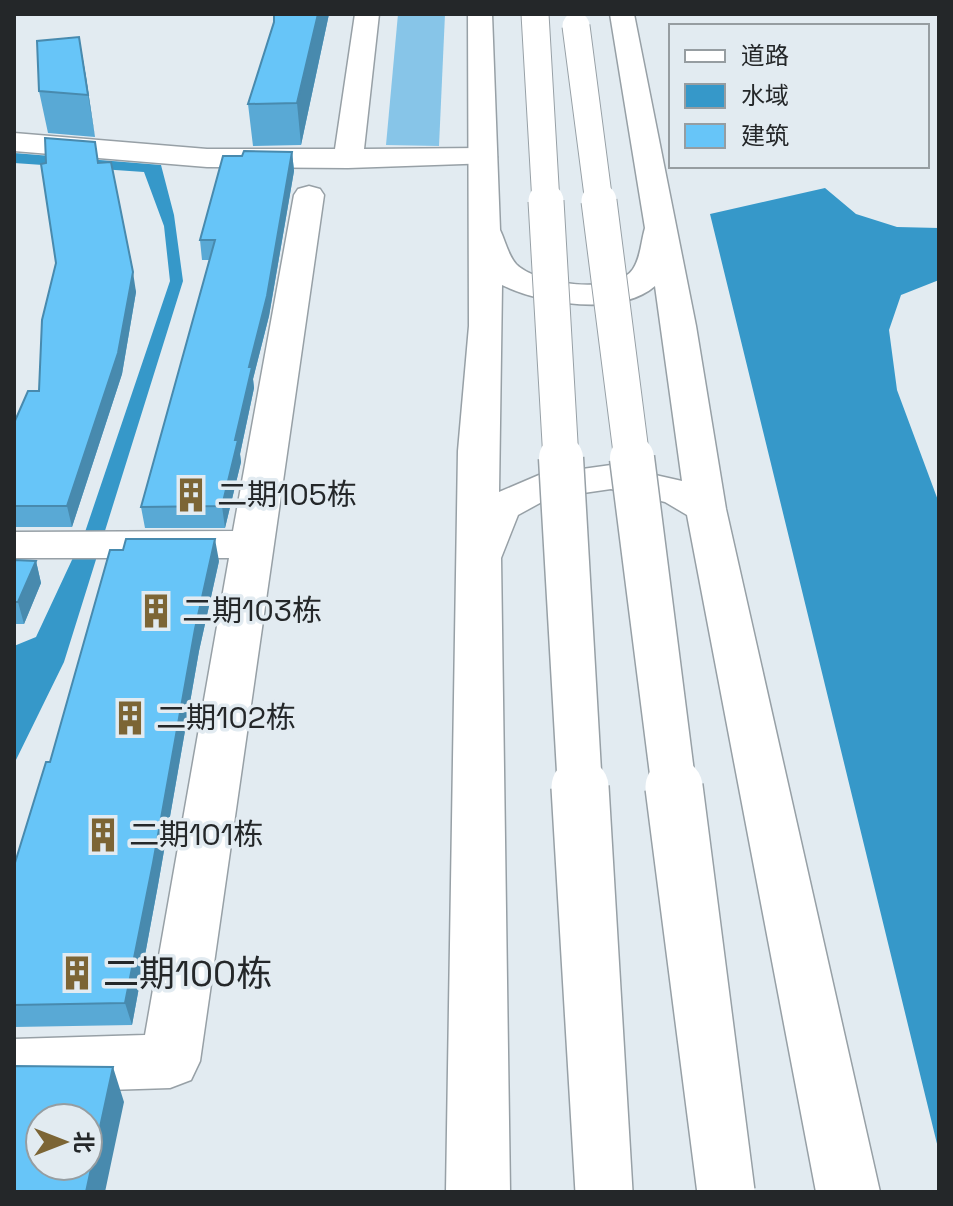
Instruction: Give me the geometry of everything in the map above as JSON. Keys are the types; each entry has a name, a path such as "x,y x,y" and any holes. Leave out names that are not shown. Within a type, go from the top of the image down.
{"main road":[{"path":"348,159 367,14"},
{"path":"478,1192 478,451 486,326 480,14"},
{"path":"622,14 679,326 706,509 848,1192"},
{"path":"555,20 604,1192"},
{"path":"555,20 726,1192"},
{"path":"14,142 207,158 482,157"},
{"path":"14,1066 170,1061 309,195"},
{"path":"485,231 503,270 536,287 586,296 636,285 653,263 660,229"},
{"path":"480,562 500,508 539,487 611,477 679,493 706,509"},
{"path":"14,545 252,544"}],"shaded area":[{"path":"398,14 445,14 439,146 386,145"}],"water":[{"path":"14,153 161,165 174,215 183,281 64,662 14,764 14,646 36,637 85,532 170,281 164,226 144,172 14,163"},
{"path":"825,188 856,214 897,227 939,228 939,280 901,295 889,330 897,390 939,503 939,1152 710,214"}],"building":[{"path":"274,14 318,14 297,103 248,104 274,22"},
{"path":"79,37 88,95 39,91 37,41"},
{"path":"45,138 95,142 98,163 111,162 133,272 118,353 67,506 14,506 14,423 28,391 39,391 42,320 56,263 41,164 46,163"},
{"path":"244,151 292,152 267,296 249,367 252,367 235,440 238,440 222,506 141,507 215,240 200,240 223,156 242,156"},
{"path":"126,539 215,539 195,629 125,1003 14,1005 14,866 46,762 50,762 110,550 123,550"},
{"path":"14,560 36,561 18,602 14,602"},
{"path":"14,1066 113,1067 104,1109 104,1102 24,1102 24,1182 88,1182 86,1192 14,1192"}],"place":[{"name":"二期105栋","path":"191,495"},
{"name":"二期103栋","path":"156,611"},
{"name":"二期102栋","path":"130,718"},
{"name":"二期101栋","path":"103,835"},
{"name":"二期100栋","path":"77,973"}]}
